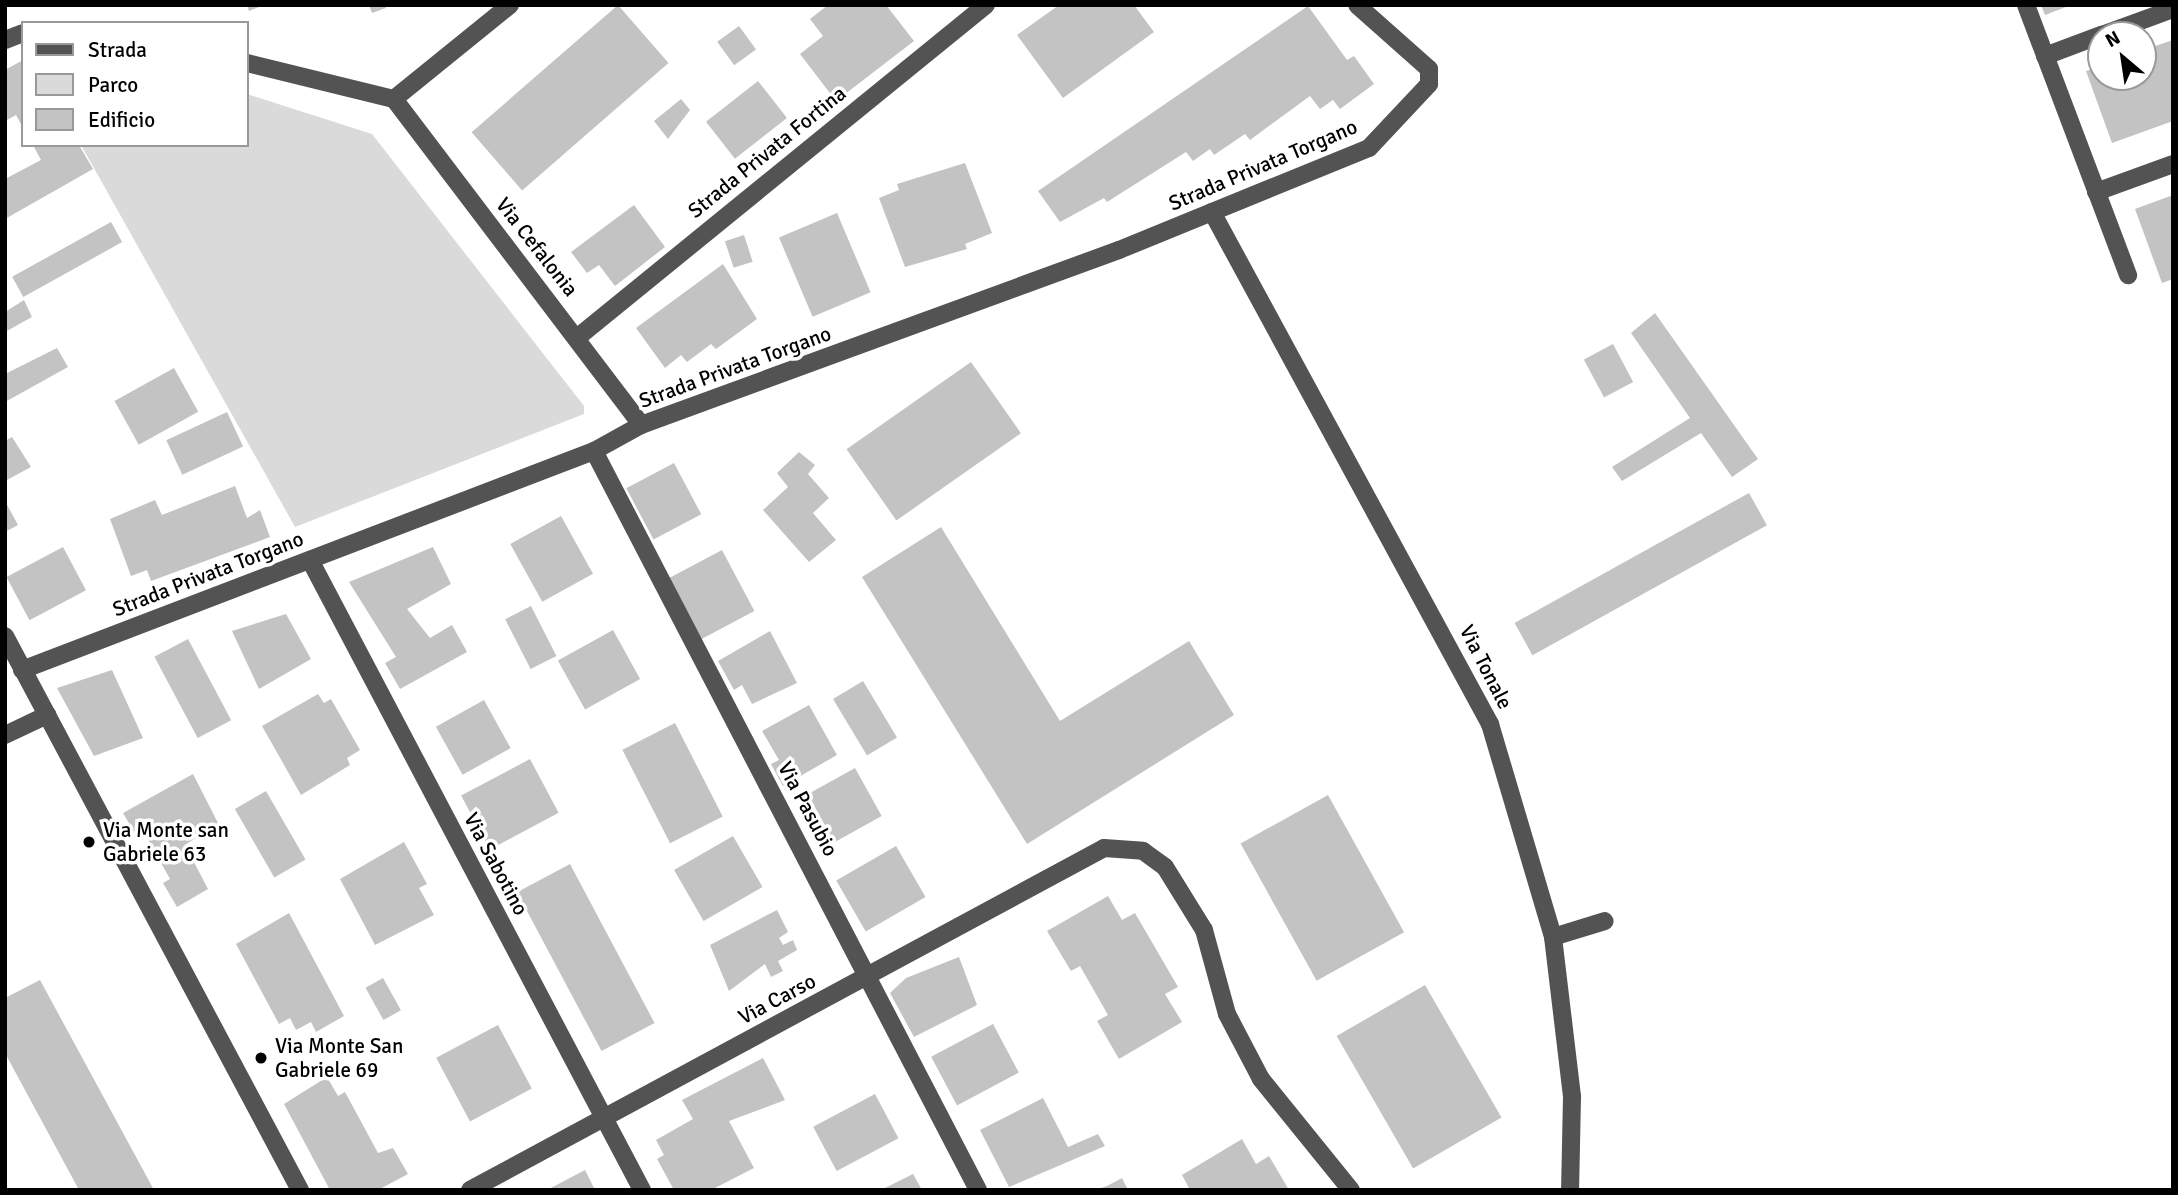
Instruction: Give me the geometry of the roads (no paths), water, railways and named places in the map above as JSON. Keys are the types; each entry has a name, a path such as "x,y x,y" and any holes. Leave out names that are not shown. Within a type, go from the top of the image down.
{"street":[{"path":"248,63 394,99 510,5"},
{"name":"Strada Privata Fortina","path":"578,337 986,5"},
{"name":"Strada Privata Torgano","path":"22,670 594,451 641,425 1212,212 1368,148 1429,84 1429,69 1357,5"},
{"path":"2026,5 2128,275"},
{"path":"2140,21 2173,9"},
{"path":"2045,56 2087,41"},
{"name":"Via Cefalonia","path":"394,99 578,337 641,425"},
{"path":"2096,192 2173,164"},
{"name":"Via Tonale","path":"1212,212 1469,679 1509,779 1553,937 1572,1097 1570,1190"},
{"name":"Via Pasubio","path":"594,451 870,975 978,1190"},
{"name":"Via Sabotino","path":"310,559 642,1190"},
{"path":"5,636 300,1190"},
{"path":"5,735 47,715"},
{"name":"Via Carso","path":"470,1190 1104,848 1143,851 1165,867 1204,930 1227,1014 1261,1079 1351,1190"},
{"path":"1553,937 1605,920"}],"place":[{"name":"Via Monte san Gabriele 63","path":"89,842"},
{"name":"Via Monte San Gabriele 69","path":"261,1058"}]}
